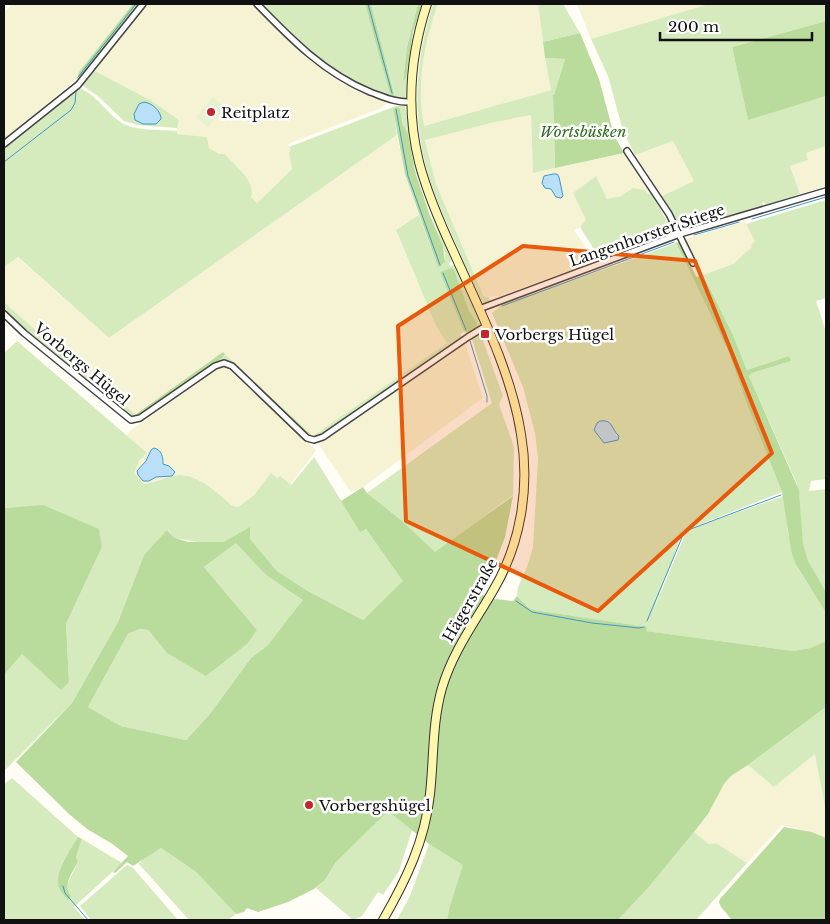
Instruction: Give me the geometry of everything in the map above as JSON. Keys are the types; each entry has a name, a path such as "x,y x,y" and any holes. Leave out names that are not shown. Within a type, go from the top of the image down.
{"main road":[{"name":"Hägerstraße","path":"382,920 406,878 422,837 430,796 436,713 445,680 460,644 504,570 514,545 521,518 525,479 521,431 511,391 479,309 440,223 426,185 414,135 411,102 414,53 427,4"}],"street":[{"path":"4,144 78,85 143,4"},
{"path":"257,4 303,50 343,79 382,97 397,102 411,102"},
{"path":"627,151 680,234 693,263"},
{"name":"Langenhorster Stiege","path":"479,309 680,234 826,191"},
{"name":"Vorbergs Hügel","path":"4,314 24,333 131,420 140,418 215,366 224,363 232,366 307,438 314,440 323,437 486,326"}],"highlighted area":[{"path":"523,246 695,261 772,453 598,611 406,521 398,326"}],"shaded area":[{"path":"12,4 133,4 79,72 77,79 4,139 4,9 6,11"},
{"path":"148,4 252,4 300,53 341,83 356,91 388,102 381,108 288,144 291,150 292,169 257,203 250,197 245,176 225,154 219,154 209,148 207,137 176,134 179,120 152,101 95,71"},
{"path":"438,4 538,4 545,58 552,90 423,126 420,90 422,63"},
{"path":"577,4 709,4 591,39"},
{"path":"531,115 533,173 624,153 651,193 648,194 633,188 621,196 607,199 596,176 573,193 586,220 580,227 574,230 595,261 500,296 484,297 436,184 425,139"},
{"path":"397,135 405,174 419,215 396,231 436,326 448,343 313,437 223,352 135,414 108,390 96,383 4,302 4,267 17,257 109,338"},
{"path":"673,141 694,181 662,196 635,155"},
{"path":"826,146 826,186 800,194 790,166 808,160 806,153"},
{"path":"745,221 755,241 752,247 733,264 703,275 685,239"},
{"path":"465,343 483,398 363,487 351,492 317,442"},
{"path":"222,366 227,368 316,450 290,485 280,476 277,478 271,474 254,495 238,507 233,506 193,477 180,475 147,484 141,483 134,473 139,461 146,453 126,436 130,431"},
{"path":"815,754 826,813 826,838 812,832 782,825 747,863 716,843 709,844 694,832 708,814 724,784 731,776 748,765 774,787"}],"green space":[{"path":"133,4 139,4 77,79 79,72"},
{"path":"145,4 148,4 95,71 152,101 179,120 177,128 137,125 124,121 99,97 82,85"},
{"path":"259,4 365,4 390,94 395,96 371,4 418,4 407,47 403,80 406,78 414,31 423,4 411,52 407,97 403,99 384,95 345,79 305,50"},
{"path":"365,4 371,4 395,97 390,94"},
{"path":"418,4 422,4 413,32 406,78 403,81 407,47"},
{"path":"433,4 438,4 425,49 421,79 424,126 551,90 545,58 565,59 553,96 555,168 533,173 531,115 425,140 436,184 484,297 489,297 490,302 483,303 481,301 451,233 434,192 421,145 418,122 418,74 426,27"},
{"path":"538,4 563,4 580,33 543,42"},
{"path":"709,4 826,4 826,21 732,47 748,119 826,96 826,146 806,153 808,160 790,166 800,194 765,205 764,202 762,203 763,205 683,230 662,196 694,181 673,141 635,155 623,131 608,76 591,39"},
{"path":"826,21 826,96 748,120 732,47"},
{"name":"Wortsbüsken","path":"580,33 599,79 614,135 624,153 555,168 553,95 565,59 545,58 543,42"},
{"path":"79,88 96,99 125,125 177,131 177,134 207,137 209,148 219,154 225,154 244,174 251,185 251,197 257,203 292,169 289,153 291,150 289,147 396,106 405,106 418,171 431,211 452,260 449,264 456,267 481,322 479,327 470,334 463,332 460,334 463,338 321,436 313,438 307,435 231,364 225,361 218,363 139,417 129,418 4,313 4,302 96,383 108,390 137,415 221,359 225,354 313,436 447,343 436,326 396,230 419,215 438,267 445,262 445,252 416,172 408,134 404,128 400,109 393,109 397,135 109,338 18,257 4,267 4,148","holes":["451,268 454,269 469,311 475,320 472,330 467,332 440,272"]},
{"name":"Reitplatz","path":"213,97 225,107 208,127 196,117"},
{"path":"397,107 400,109 403,125 408,134 415,171 429,213 443,246 445,262 439,267 405,174 393,109"},
{"path":"596,176 607,199 621,196 633,188 645,190 648,194 651,193 673,232 600,259 580,227 586,220 573,193"},
{"path":"826,200 826,298 816,301 826,332 826,479 811,481 809,491 826,489 826,592 805,555 797,484 749,376 752,373 791,361 789,356 747,370 733,335 703,275 733,264 752,247 751,245 755,241 746,224"},
{"path":"679,242 696,276 703,275 733,335 747,370 789,356 791,361 752,373 749,376 799,490 803,544 808,561 826,592 826,613 795,563 791,550 782,492 729,353 676,243"},
{"path":"676,243 729,353 782,492 683,531 653,611 687,530 784,496 788,532 795,563 826,613 826,641 810,648 793,651 645,631 646,627 534,610 529,608 517,596 518,587 533,547 538,458 535,433 523,387 492,313 503,304"},
{"path":"451,268 454,269 469,311 477,323 476,328 469,332 464,331 440,272"},
{"path":"480,332 503,396 499,404 514,447 513,495 435,553 401,520 367,493 492,403 472,339"},
{"path":"17,341 147,453 139,461 134,473 144,484 179,475 187,476 202,482 233,506 238,507 254,495 271,473 277,478 280,476 291,485 314,457 360,531 366,529 404,581 363,620 306,590 277,571 250,539 239,535 224,542 203,543 175,538 168,530 144,555 118,622 72,703 4,771 4,675 22,654 61,689 69,682 66,624 102,547 43,506 4,508 4,353"},
{"path":"223,352 225,354 221,359 144,412 136,414"},
{"path":"363,487 367,493 401,520 435,552 513,496 505,537 483,595 488,598 513,601 517,596 529,608 534,610 647,627 646,631 793,651 810,648 826,641 826,707 731,776 724,784 708,814 694,832 648,888 618,920 447,920 463,865 429,844 388,811 336,862 325,880 314,889 288,902 258,912 247,908 244,912 236,914 196,872 161,848 133,866 127,862 115,873 113,872 128,856 111,843 87,829 69,814 16,762 72,703 118,622 144,555 167,530 175,538 188,542 224,542 250,527 250,539 277,571 306,590 363,620 403,581 366,529 360,532 341,501","holes":["236,543 266,575 303,600 267,646 251,658 209,715 186,740 121,726 88,707 128,634 139,629 148,630 167,653 206,676 248,643 257,630 204,567"]},
{"path":"43,505 99,529 102,547 66,624 69,682 61,690 22,654 4,675 4,508"},
{"path":"237,542 266,575 304,600 267,646 251,658 209,715 186,740 121,726 88,707 128,634 139,629 148,630 167,653 257,630 204,567"},
{"path":"826,707 826,813 815,754 774,787 748,765"},
{"path":"12,778 78,837 60,869 60,890 68,892 67,885 78,862 76,857 82,839 122,863 74,907 85,920 4,920 4,784"},
{"path":"388,810 412,830 399,871 383,895 378,892 362,916 353,920 316,888 325,880 336,862"},
{"path":"784,827 812,832 826,838 826,920 732,920 721,907 720,899"},
{"path":"694,832 709,844 716,843 747,863 696,920 618,920 648,888"},
{"path":"78,837 82,839 76,857 78,862 67,888 71,896 68,900 60,890 58,877 63,863"},
{"path":"429,844 464,865 447,920 397,920 410,896"},
{"path":"161,848 196,872 236,914 228,920 189,920 139,864"},
{"path":"127,865 133,868 178,920 91,920 80,906"}],"water":[{"path":"144,102 158,110 161,119 156,124 143,124 135,120 134,114 139,104"},
{"path":"557,174 559,177 563,196 561,198 556,197 551,189 545,188 542,183 544,176"},
{"path":"600,421 610,423 619,436 618,440 604,443 594,430"},
{"path":"154,448 160,452 163,464 169,466 175,472 172,476 156,477 149,481 143,481 137,471"}],"waterway":[{"path":"78,77 136,4"},
{"path":"368,4 392,93"},
{"path":"4,162 71,110 75,103 76,91"},
{"path":"396,109 408,176 440,265"},
{"path":"752,219 826,197"},
{"path":"694,235 739,222"},
{"path":"502,306 674,242"},
{"path":"443,273 466,330"},
{"path":"470,341 487,396 487,402"},
{"path":"688,530 781,495"},
{"path":"647,621 683,535"},
{"path":"516,601 532,612 592,623 644,627"},
{"path":"63,886 65,893 88,920"}],"place":[{"name":"Reitplatz","path":"211,112"},
{"name":"Vorbergs Hügel","path":"485,334"},
{"name":"Vorbergshügel","path":"309,805"}]}
